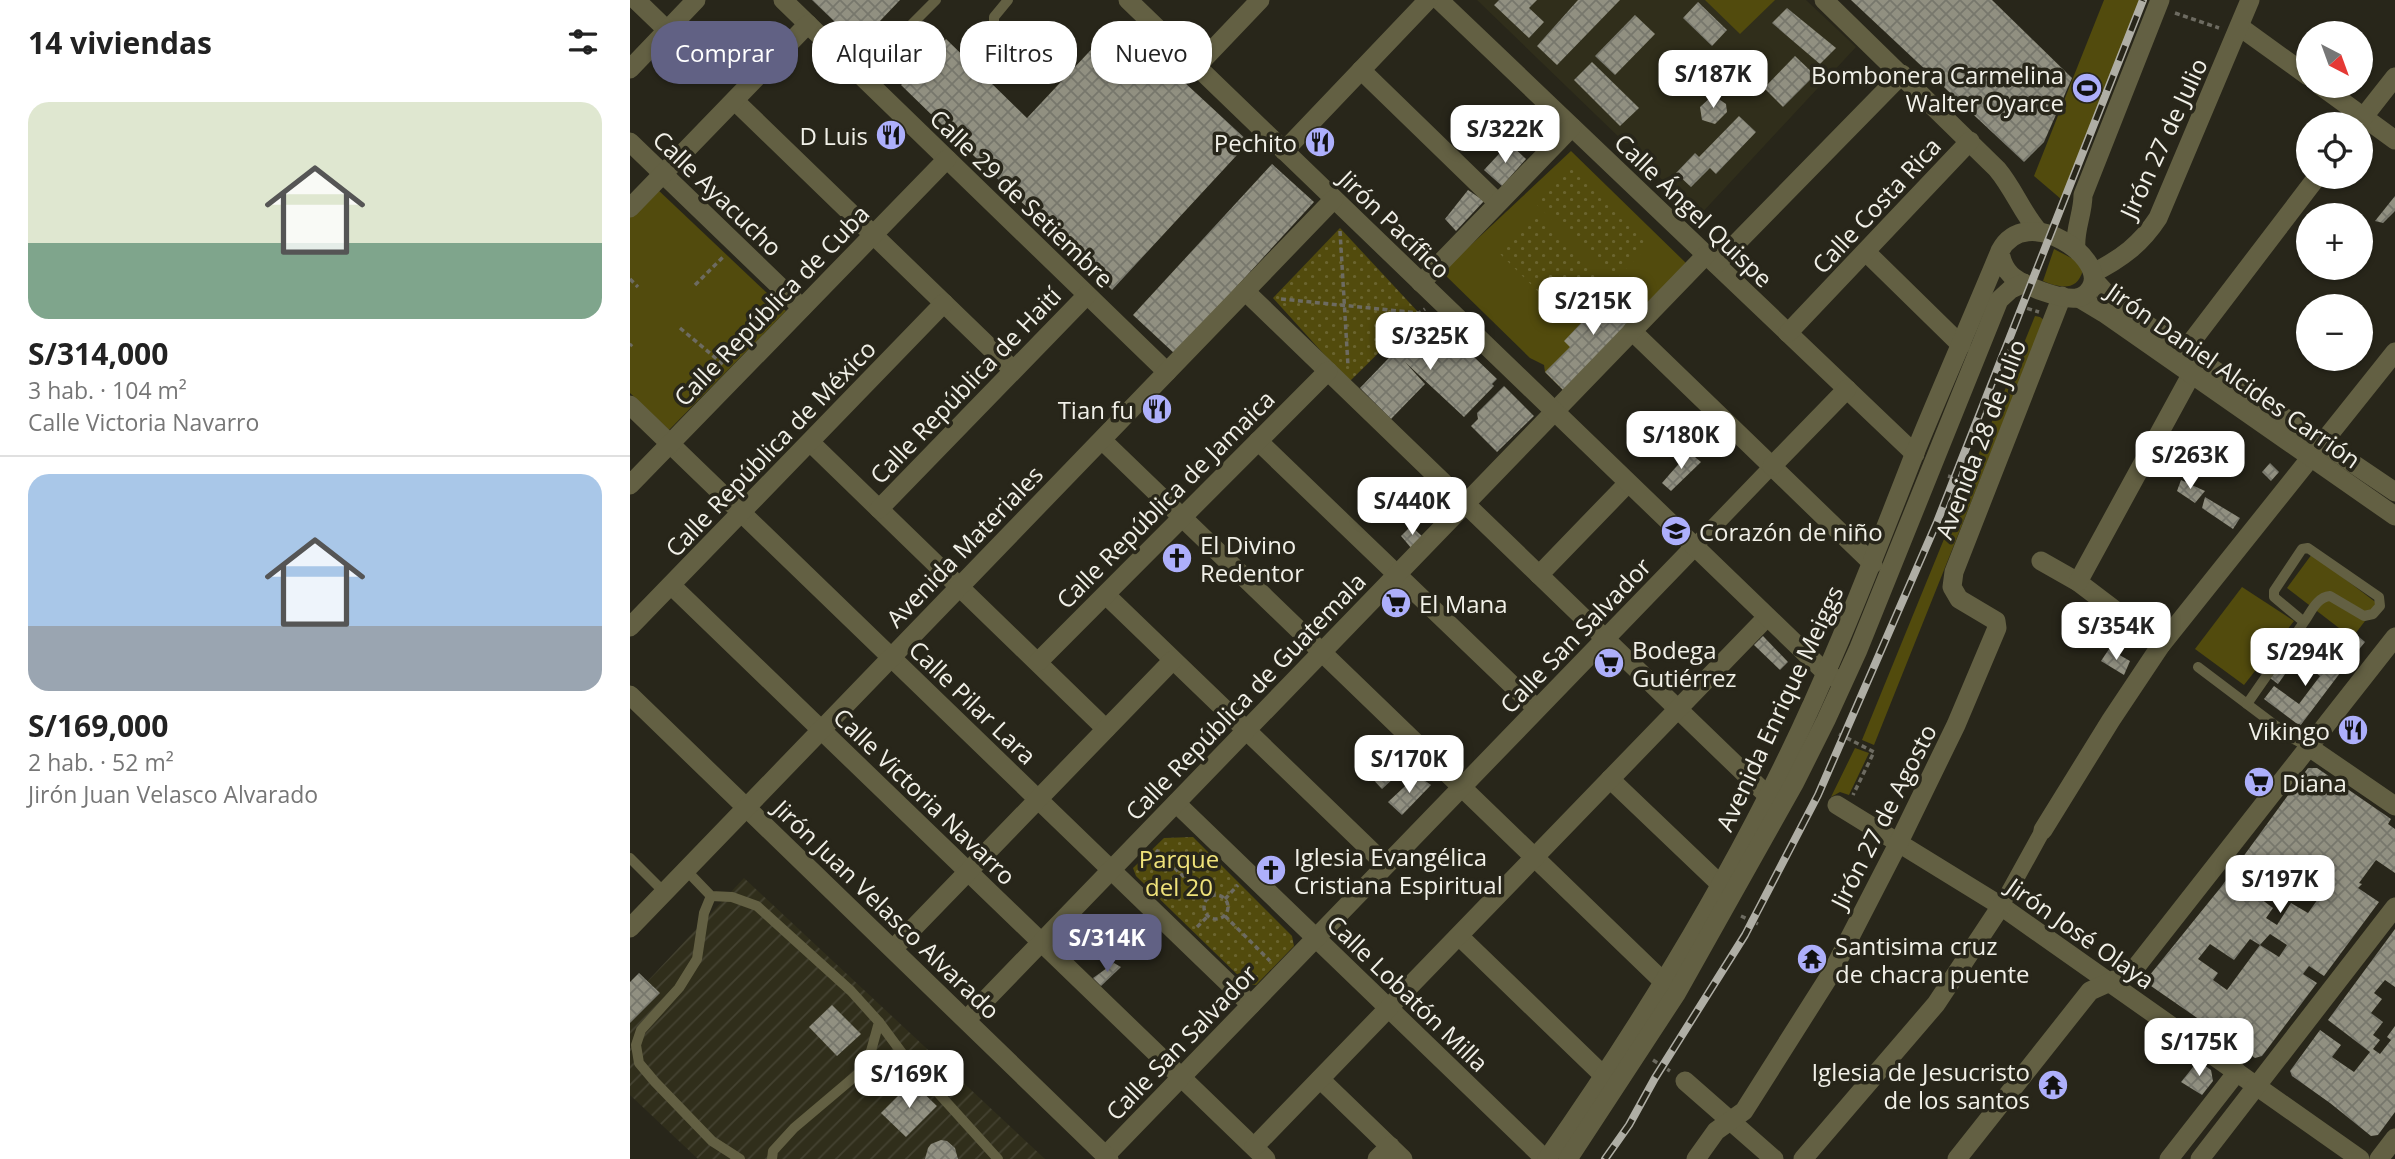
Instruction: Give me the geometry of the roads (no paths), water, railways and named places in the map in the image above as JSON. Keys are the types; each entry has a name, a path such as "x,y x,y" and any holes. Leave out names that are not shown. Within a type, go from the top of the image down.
{"street":[{"path":"636,0 658,21"},
{"path":"676,21 696,0"},
{"name":"Calle 29 de Setiembre","path":"783,0 1167,372"},
{"name":"Jirón Pacífico","path":"1128,0 1150,21"},
{"path":"1212,49 1259,0"},
{"path":"1284,151 1428,0"},
{"name":"Calle Ángel Quispe","path":"1439,0 1915,454"},
{"path":"1824,0 1970,141 2006,180 2028,220 2046,234 2076,249"},
{"name":"Jirón 27 de Julio","path":"2070,297 2089,291 2093,276 2136,245 2158,218 2250,0"},
{"path":"2024,283 2004,267 2000,251 2011,235 2020,231 2046,234 2062,228 2074,205 2083,195 2168,6"},
{"path":"630,208 808,24"},
{"path":"2238,30 2296,68"},
{"path":"630,69 651,47"},
{"path":"1361,70 1498,203"},
{"name":"Calle República de Guatemala","path":"966,1020 1632,331 1711,260 1902,75"},
{"path":"2367,112 2395,77"},
{"name":"Jirón Pacífico","path":"1212,81 1284,151 1329,205 1437,298 1826,673 1844,682"},
{"path":"2335,98 2352,112"},
{"path":"735,101 1013,370"},
{"path":"1421,283 1572,127"},
{"path":"2373,127 2395,140"},
{"name":"Calle Costa Rica","path":"1788,333 1970,141"},
{"name":"Calle Ayacucho","path":"630,142 802,308"},
{"name":"Calle República de Cuba","path":"630,485 947,159"},
{"path":"2180,357 2308,189"},
{"path":"2076,249 2075,236 2083,208 2083,195"},
{"name":"Avenida Materiales","path":"630,928 1329,205"},
{"name":"Jirón Daniel Alcides Carrión","path":"2076,249 2115,303 2180,357 2191,375 2395,516"},
{"name":"Avenida Enrique Meiggs","path":"1546,1159 1670,988 1795,782 1844,682 1998,299 2000,251"},
{"path":"1866,252 1961,345"},
{"path":"1998,299 2024,283"},
{"name":"Jirón Daniel Alcides Carrión","path":"2024,283 2070,297 2180,357 2322,442 2395,492"},
{"path":"1245,291 1768,796"},
{"name":"Calle República de Haití","path":"879,509 1087,295"},
{"name":"Avenida 28 de Julio","path":"1959,599 1952,587 1954,572 2053,317 2070,297"},
{"name":"Avenida Enrique Meiggs","path":"1568,1159 1639,1052 1720,884 1768,796 1826,673 1873,564 1961,345 1998,299"},
{"name":"Calle República de México","path":"630,627 944,303"},
{"path":"1632,331 1873,564"},
{"path":"1803,1159 1936,1003 2001,906 2043,830 2110,720 2161,645 2395,352"},
{"name":"Calle República de Jamaica","path":"1038,662 1328,371"},
{"path":"2078,582 2191,375"},
{"name":"Calle San Salvador","path":"1107,1157 1181,1077 1847,389"},
{"name":"Calle Pilar Lara","path":"630,405 1251,1005"},
{"path":"1101,440 1670,988"},
{"path":"1258,440 1537,709"},
{"path":"810,442 1106,729"},
{"path":"1539,575 1628,483"},
{"path":"2041,561 2078,582 2161,645"},
{"name":"Calle Victoria Navarro","path":"671,585 1260,1153"},
{"path":"1105,594 1386,865"},
{"name":"Jirón 27 de Agosto","path":"1696,1159 1716,1131 1744,1111 1832,972 1956,725 1997,628 1996,621 1959,599"},
{"path":"1260,1153 1320,1079 1767,617"},
{"path":"1957,1159 2090,991 2132,972 2395,637"},
{"path":"893,949 1173,660"},
{"name":"Jirón Juan Velasco Alvarado","path":"630,695 1107,1157"},
{"path":"2309,747 2395,806"},
{"path":"1610,779 1720,884"},
{"name":"Calle Lobatón Milla","path":"1176,803 1546,1159"},
{"name":"Jirón José Olaya","path":"1842,807 2001,906 2360,1159"},
{"path":"2200,1159 2395,907"},
{"path":"1459,936 1605,1076"},
{"path":"2169,1159 2237,1072"},
{"path":"1320,1079 1390,1155"},
{"path":"1685,1081 1774,1159"},
{"path":"2379,1159 2395,1138"}],"lane":[{"path":"915,21 936,0"},
{"path":"994,21 994,17 1008,0"},
{"path":"2247,704 2320,599 2330,596 2364,616 2373,614 2380,606 2379,597 2305,548 2274,591 2274,597 2304,622"},
{"path":"2198,667 2292,738 2309,747"},
{"path":"630,858 664,892"},
{"path":"686,870 711,896 732,897 757,906 851,991 910,1062 998,1159"},
{"path":"711,896 704,913 697,959 679,988 641,1030 636,1045 639,1063 655,1082 712,1141 740,1159"},
{"path":"772,1159 774,1151 794,1128 859,1073 872,1051 879,1022"}],"railway":[{"path":"1605,1159 1629,1125 1655,1078 1745,935 1818,795 1937,522 2143,0"}],"place":[{"name":"Bombonera Carmelina Walter Oyarce","path":"2087,88"},
{"name":"D Luis","path":"891,135"},
{"name":"Pechito","path":"1320,142"},
{"name":"Tian fu","path":"1157,409"},
{"name":"Corazón de niño","path":"1676,531"},
{"name":"El Divino Redentor","path":"1177,558"},
{"name":"El Mana","path":"1396,603"},
{"name":"Bodega Gutiérrez","path":"1609,663"},
{"name":"Vikingo","path":"2353,730"},
{"name":"Diana","path":"2259,782"},
{"name":"Iglesia Evangélica Cristiana Espiritual","path":"1271,870"},
{"name":"Santisima cruz de chacra puente","path":"1812,959"},
{"name":"Iglesia de Jesucristo de los santos","path":"2053,1085"}],"park label":[{"name":"Parque del 20","path":"1179,872"}]}
